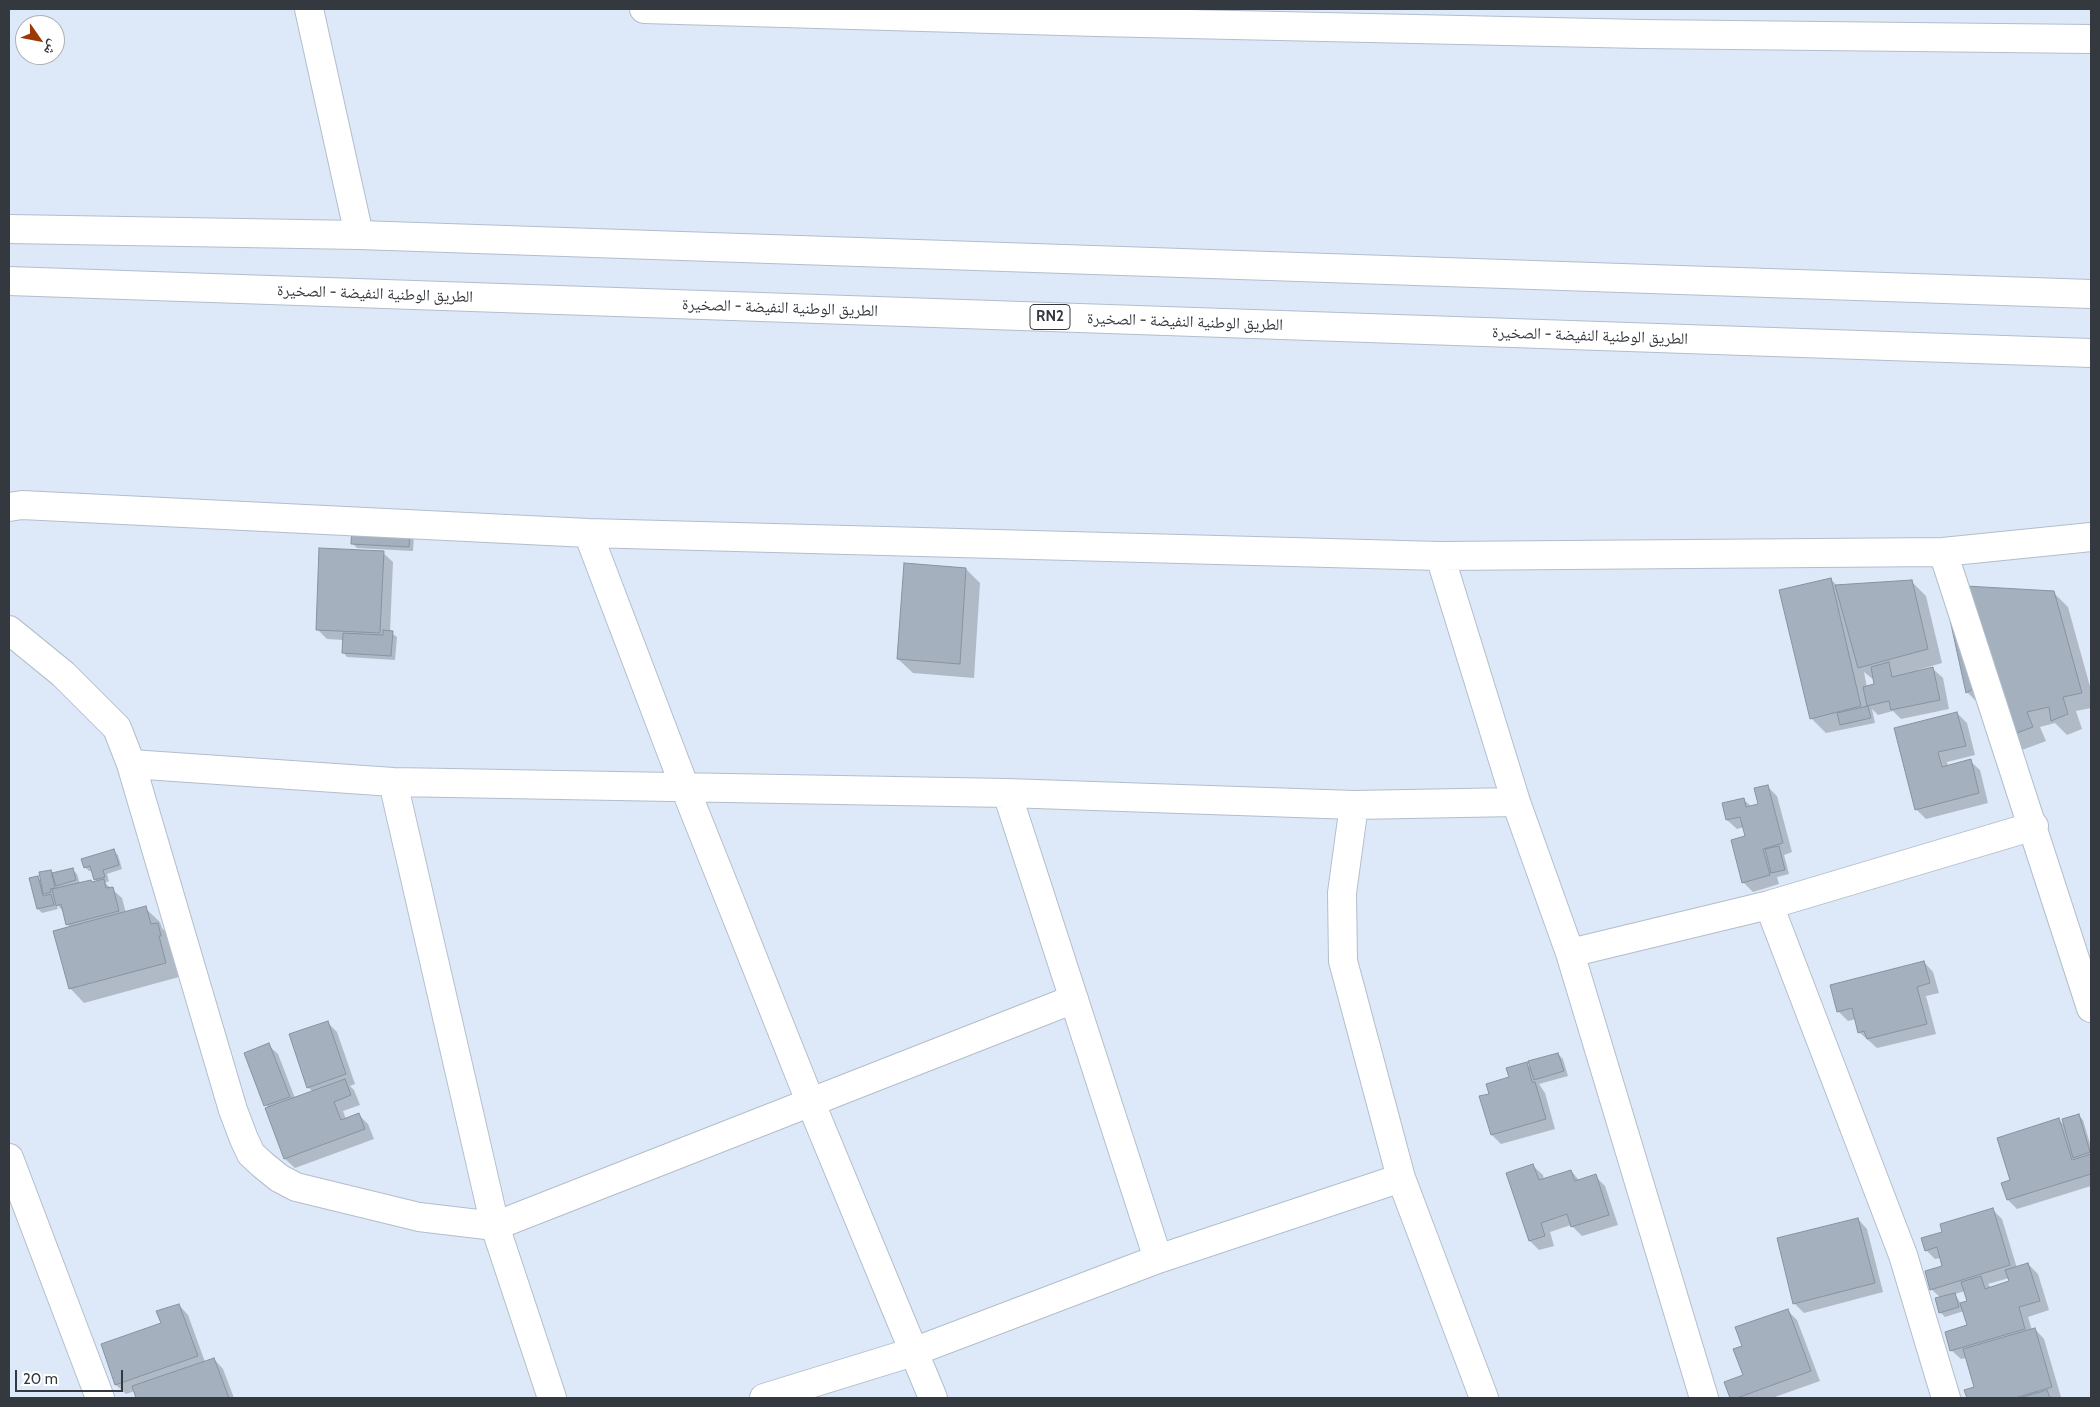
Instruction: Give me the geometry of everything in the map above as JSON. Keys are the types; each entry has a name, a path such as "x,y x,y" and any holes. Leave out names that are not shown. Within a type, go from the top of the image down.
{"main road":[{"path":"309,9 359,235"},
{"path":"644,9 1087,22 1622,34 2091,39"},
{"path":"9,229 359,235 2091,294"},
{"name":"الطريق الوطنية النفيضة - الصخيرة","path":"9,281 2091,353"},
{"path":"9,507 22,505 588,533 1440,556 1943,552 2091,537"},
{"path":"588,533 685,788 810,1101 933,1398"},
{"path":"1943,552 2090,997"},
{"path":"1440,556 1516,802 1570,953 1704,1398"},
{"path":"9,630 63,674 116,728 131,764 233,1110 251,1154 279,1178 296,1187 419,1217 496,1226 1074,998"},
{"path":"131,764 393,782 1007,793 1354,806 1516,802"},
{"path":"393,782 496,1226 552,1398"},
{"path":"1007,793 1158,1259"},
{"path":"1354,806 1342,893 1343,960 1400,1178 1484,1398"},
{"path":"1570,953 1769,905 2034,826"},
{"path":"1769,905 1903,1255 1946,1398"},
{"path":"9,1158 100,1398"},
{"path":"764,1398 913,1352 1158,1259 1400,1178"}],"building":[{"path":"411,512 409,547 351,544 352,526"},
{"path":"319,548 384,551 380,633 316,630"},
{"path":"904,563 966,568 960,664 897,659"},
{"path":"1831,578 1861,706 1810,719 1779,590"},
{"path":"1912,580 1928,649 1858,668 1835,585"},
{"path":"1965,586 2054,591 2082,693 2063,697 2068,714 2051,721 2049,707 2027,712 2033,727 1990,743 1975,688 1966,693 1949,615"},
{"path":"383,630 393,631 391,656 342,653 343,633 383,635"},
{"path":"1889,662 1892,677 1933,667 1940,700 1891,710 1889,701 1867,706 1863,687 1874,684 1871,667"},
{"path":"1868,706 1871,718 1840,725 1837,713"},
{"path":"1957,712 1966,746 1938,752 1942,767 1971,759 1979,793 1915,810 1894,728"},
{"path":"1768,785 1783,843 1763,849 1770,875 1742,883 1731,840 1745,836 1740,817 1726,820 1722,803 1744,798 1746,807 1758,804 1754,788"},
{"path":"1779,846 1785,870 1771,873 1765,849"},
{"path":"114,849 119,865 103,870 105,877 94,880 90,866 84,868 81,859"},
{"path":"73,868 76,880 56,886 52,873"},
{"path":"51,870 55,888 50,889 51,892 43,894 39,872"},
{"path":"38,876 43,896 51,894 54,905 37,909 29,878"},
{"path":"104,879 106,888 113,887 119,911 66,925 61,904 56,906 52,889"},
{"path":"146,906 151,924 158,923 161,936 159,936 166,963 69,989 53,931"},
{"path":"1924,961 1930,983 1917,987 1927,1024 1867,1039 1864,1031 1858,1033 1852,1008 1837,1012 1830,985"},
{"path":"328,1021 346,1074 307,1088 289,1034"},
{"path":"269,1043 290,1097 264,1106 244,1053"},
{"path":"1558,1053 1564,1071 1534,1080 1528,1061"},
{"path":"1527,1062 1532,1082 1535,1082 1546,1119 1491,1135 1479,1096 1489,1094 1486,1084 1509,1077 1506,1068"},
{"path":"345,1079 351,1095 334,1102 341,1120 359,1113 365,1129 284,1159 265,1108"},
{"path":"2079,1114 2090,1152 2073,1158 2062,1119"},
{"path":"2059,1118 2072,1160 2091,1154 2091,1174 2007,1200 2001,1183 2010,1180 1997,1138"},
{"path":"1533,1164 1539,1180 1571,1170 1575,1181 1596,1174 1609,1215 1571,1227 1567,1214 1541,1223 1545,1236 1529,1241 1506,1173"},
{"path":"1993,1208 2010,1265 1930,1290 1925,1271 1942,1266 1937,1247 1925,1251 1921,1238 1942,1232 1940,1224"},
{"path":"1858,1218 1875,1283 1793,1304 1777,1238"},
{"path":"2028,1263 2040,1301 2019,1307 2025,1329 1950,1351 1945,1332 1967,1325 1960,1303 1967,1301 1961,1282 1981,1276 1985,1289 2009,1281 2005,1270"},
{"path":"1955,1293 1959,1307 1939,1313 1935,1298"},
{"path":"179,1304 198,1356 115,1385 101,1344 161,1323 156,1311"},
{"path":"1788,1309 1811,1371 1737,1398 1730,1398 1724,1382 1743,1375 1733,1349 1742,1346 1735,1327"},
{"path":"2035,1328 2052,1387 2015,1398 1967,1398 1964,1390 1974,1387 1963,1349"},
{"path":"214,1358 229,1398 136,1398 132,1386"},
{"path":"2047,1390 2050,1398 2019,1398"}]}
